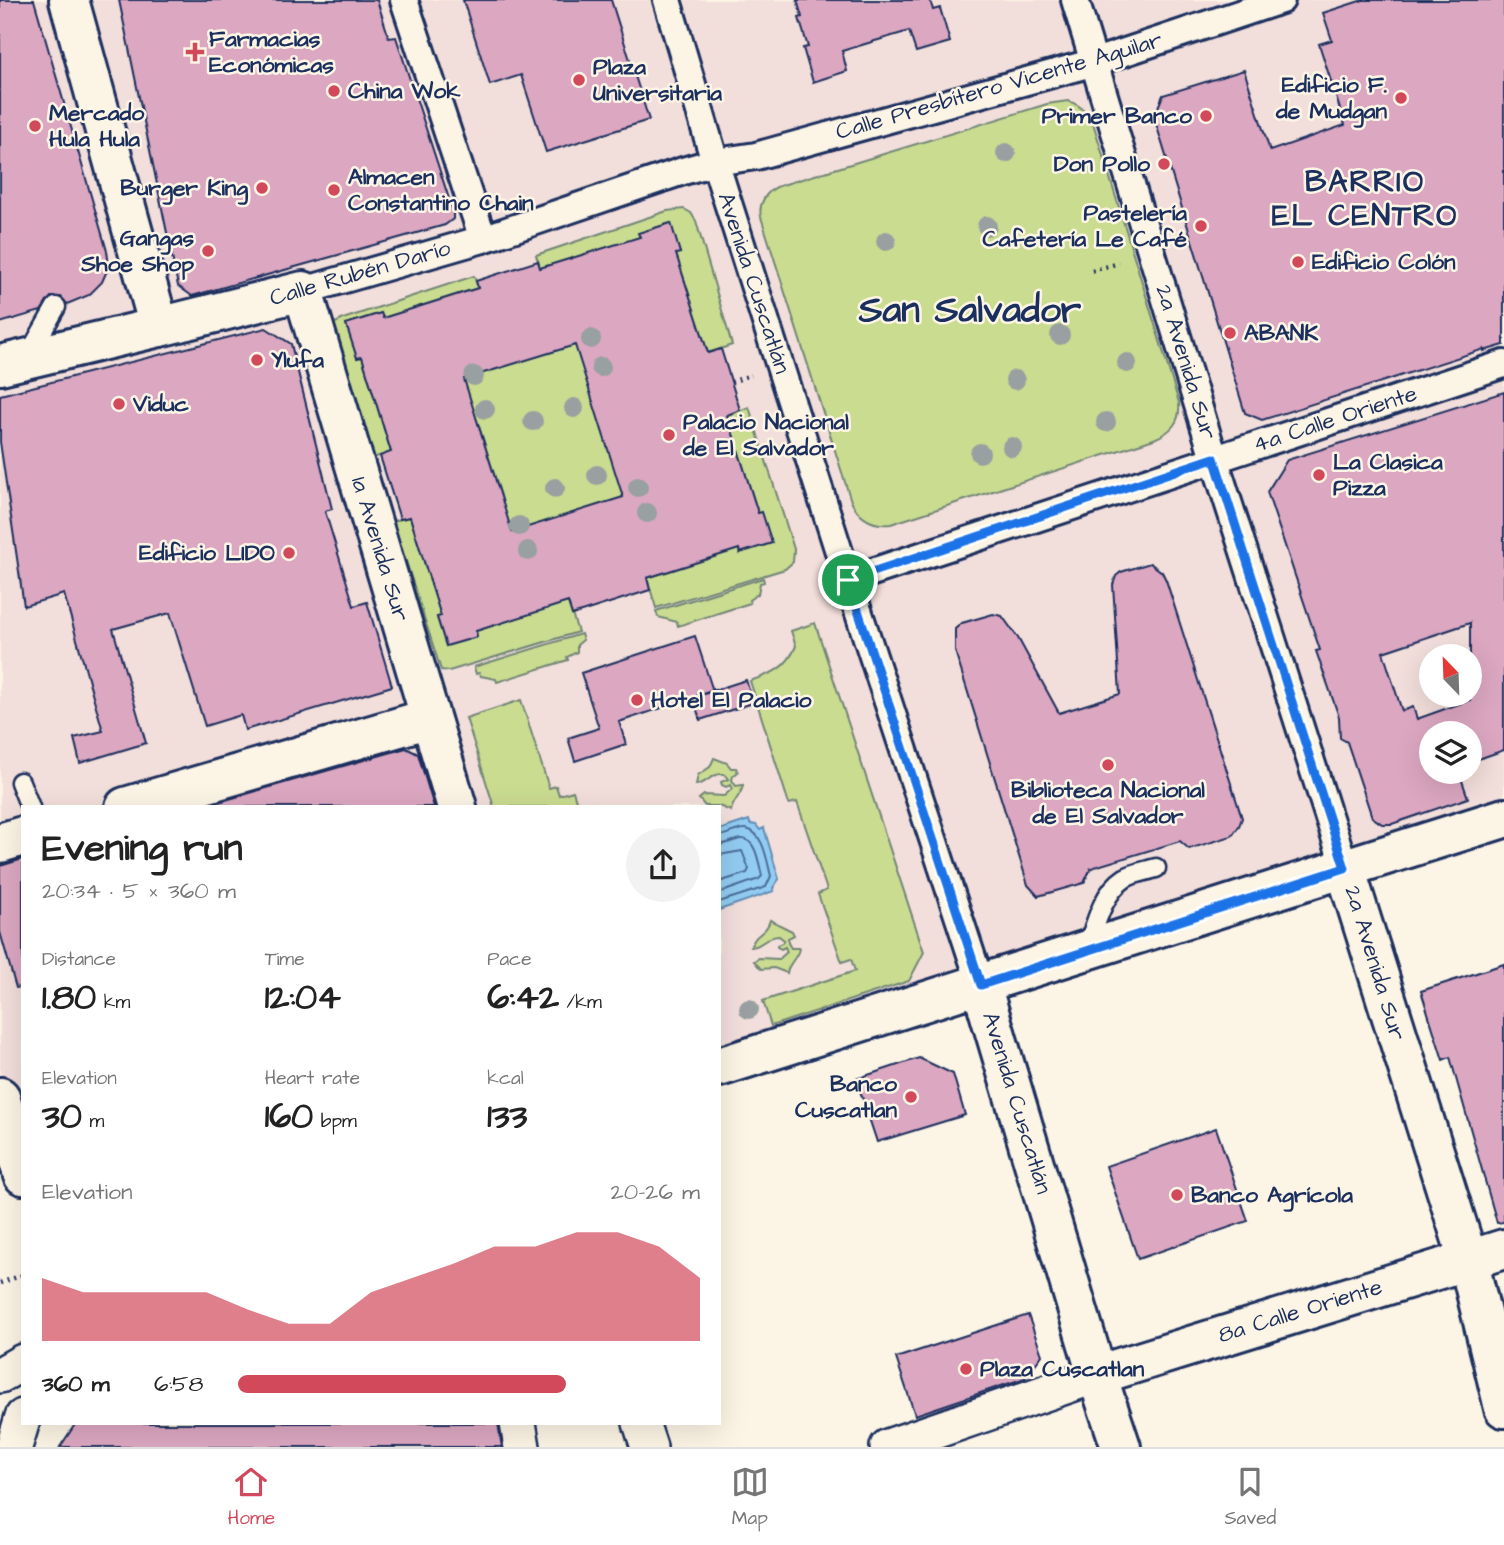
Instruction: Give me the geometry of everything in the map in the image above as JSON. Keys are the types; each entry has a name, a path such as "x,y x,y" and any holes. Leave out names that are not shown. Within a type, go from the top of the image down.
{"street":[{"path":"69,0 159,327"},
{"path":"404,0 483,239"},
{"name":"Avenida Cuscatlán","path":"667,0 715,162 848,580 981,985 1121,1447"},
{"name":"2a Avenida Sur","path":"1075,0 1214,458 1345,868 1486,1254 1504,1408"},
{"name":"Calle Presbítero Vicente Aguilar","path":"715,162 756,156 1095,62 1281,0"},
{"name":"Calle Rubén Darío","path":"13,362 303,291 483,239 715,162"},
{"name":"1a Avenida Sur","path":"303,291 456,805"},
{"name":"4a Calle Oriente","path":"848,580 1504,364"},
{"path":"132,805 430,718"},
{"path":"721,1066 1504,818"},
{"path":"0,843 21,837"},
{"path":"0,1097 21,1168"},
{"name":"8a Calle Oriente","path":"1097,1375 1486,1254"},
{"path":"0,1375 21,1363"},
{"path":"888,1447 1097,1375"},
{"path":"13,1447 21,1423"},
{"path":"518,1425 522,1447"},
{"path":"643,1425 649,1447"}],"lane":[{"path":"13,362 56,307"},
{"path":"20,782 29,805"},
{"path":"1086,950 1109,894 1125,878 1156,868"}],"path":[{"path":"1093,271 1119,263"},
{"path":"731,382 751,375"},
{"path":"0,1283 21,1276"}],"shaded area":[{"path":"0,0 1504,0 1504,808 721,1053 721,805 21,805 21,1150 0,1082"}],"green space":[{"path":"1068,101 1084,110 1094,126 1179,403 1176,421 1170,430 1154,439 891,524 878,524 867,520 851,501 761,217 764,198 779,186 1047,104"},
{"path":"684,209 691,213 696,221 732,345 708,353 676,254 680,253 670,223 639,233 640,237 540,268 536,255 667,211"},
{"path":"474,276 478,288 383,318 381,313 346,324 357,357 362,357 391,452 373,458 334,332 335,323"},
{"path":"565,315 673,518 516,567 501,496 477,420 449,352 494,370 574,345"},
{"path":"749,407 794,549 793,562 785,569 656,608 647,578 739,549 740,553 758,513 727,415"},
{"path":"410,517 441,616 437,618 446,646 477,637 476,631 568,602 578,632 449,671 441,670 393,521"},
{"path":"763,578 764,582 760,583 758,594 749,600 750,603 678,626 677,622 658,617 656,611"},
{"path":"815,623 924,952 909,981 771,1026 763,1001 855,971 851,959 842,962 818,894 827,890 797,802 789,804 750,681 772,673 783,665 796,646 791,631"},
{"path":"581,634 583,640 577,645 577,652 567,657 568,660 497,682 496,679 476,674 474,667"},
{"path":"521,700 549,788 556,786 559,795 573,791 577,805 493,805 466,718"},
{"path":"714,758 736,768 738,772 732,780 736,786 743,785 731,811 721,805 704,805 699,799 704,795 724,796 732,789 730,785 722,785 721,782 728,779 724,774 696,785 698,775 710,767"},
{"path":"770,920 792,931 794,935 788,938 788,943 791,948 799,948 787,973 774,968 761,969 754,961 759,958 779,959 787,952 785,947 777,947 784,940 779,936 751,947"}],"water":[{"path":"749,820 750,824 756,825 760,830 764,828 779,879 774,891 721,909 721,829"}],"building":[{"name":"Mercado Hula Hula","path":"0,0 34,0 107,251 109,266 102,282 89,295 67,304 61,297 51,297 41,311 0,323"},
{"path":"119,0 377,0 389,38 396,37 453,211 453,219 445,225 192,296 178,286"},
{"name":"Plaza Universitaria","path":"463,0 611,0 649,120 546,152 521,75 490,85"},
{"path":"797,0 930,0 933,10 940,8 950,42 916,52 909,31 842,51 847,71 813,82 803,48 808,47 799,18 802,17"},
{"path":"1363,0 1504,0 1504,345 1262,420 1245,413 1154,117 1163,95 1244,70 1270,151 1345,125 1319,44 1332,40 1323,13"},
{"name":"Palacio Nacional de El Salvador","path":"671,223 680,253 676,254 708,353 721,349 740,410 727,415 758,513 762,512 772,543 740,553 739,549 647,578 650,590 572,615 568,602 476,631 477,637 446,646 437,617 441,616 410,517 400,519 380,456 391,452 362,357 357,358 346,324 381,313 383,318 478,288 476,281 538,261 540,268 640,237 638,233","holes":["575,345 623,497 512,532 464,379"]},
{"path":"266,328 291,344 332,509 325,511 354,606 367,602 392,686 245,730 241,715 205,726 170,613 113,629 146,743 80,763 74,738 103,731 64,594 24,606 0,442 0,395"},
{"path":"1504,392 1504,750 1482,758 1482,721 1419,721 1419,784 1463,784 1468,798 1392,824 1382,824 1372,817 1347,742 1340,738 1339,717 1316,651 1320,650 1267,492 1287,460"},
{"name":"Biblioteca Nacional de El Salvador","path":"1150,563 1162,572 1166,580 1242,818 1232,836 1189,849 1180,841 1091,868 1084,883 1038,896 1028,885 955,651 955,629 962,623 993,614 1002,616 1018,638 1059,713 1120,694 1113,585 1116,576 1121,572"},
{"name":"Hotel El Palacio","path":"695,636 713,691 619,722 626,744 575,761 568,738 599,728 581,673"},
{"path":"746,680 753,703 700,720 693,697"},
{"path":"406,748 418,754 433,805 216,805"},
{"path":"21,860 21,987 16,988 0,932 0,866"},
{"path":"1504,964 1504,1222 1497,1223 1450,1057 1443,1060 1421,991"},
{"name":"Banco Cuscatlan","path":"919,1058 953,1074 965,1115 877,1142 856,1079"},
{"name":"Banco Agrícola","path":"1216,1128 1248,1221 1138,1259 1106,1166"},
{"name":"Plaza Cuscatlan","path":"1028,1315 1042,1355 1025,1378 915,1415 896,1358"},
{"path":"75,1425 498,1425 502,1447 60,1447"}],"place":[{"name":"Farmacias Económicas","path":"195,52"},
{"name":"Plaza Universitaria","path":"579,80"},
{"name":"China Wok","path":"334,91"},
{"name":"Edificio F. de Mudgan","path":"1401,98"},
{"name":"Primer Banco","path":"1206,116"},
{"name":"Mercado Hula Hula","path":"35,126"},
{"name":"Don Pollo","path":"1164,164"},
{"name":"Burger King","path":"262,188"},
{"name":"Almacen Constantino Chain","path":"334,190"},
{"name":"Pastelería Cafetería Le Café","path":"1201,226"},
{"name":"Gangas Shoe Shop","path":"208,251"},
{"name":"Edificio Colón","path":"1298,262"},
{"name":"ABANK","path":"1230,333"},
{"name":"Ylufa","path":"257,360"},
{"name":"Viduc","path":"119,404"},
{"name":"Palacio Nacional de El Salvador","path":"669,435"},
{"name":"La Clasica Pizza","path":"1319,475"},
{"name":"Edificio LIDO","path":"289,553"},
{"name":"Hotel El Palacio","path":"637,700"},
{"name":"Biblioteca Nacional de El Salvador","path":"1108,765"},
{"name":"Banco Cuscatlan","path":"911,1097"},
{"name":"Banco Agrícola","path":"1177,1195"},
{"name":"Plaza Cuscatlan","path":"966,1369"}],"district":[{"name":"BARRIO EL CENTRO","path":"1365,199"},
{"name":"San Salvador","path":"970,311"}],"route":[{"path":"1214,458 1345,868 981,985 848,580 1214,458"}]}
